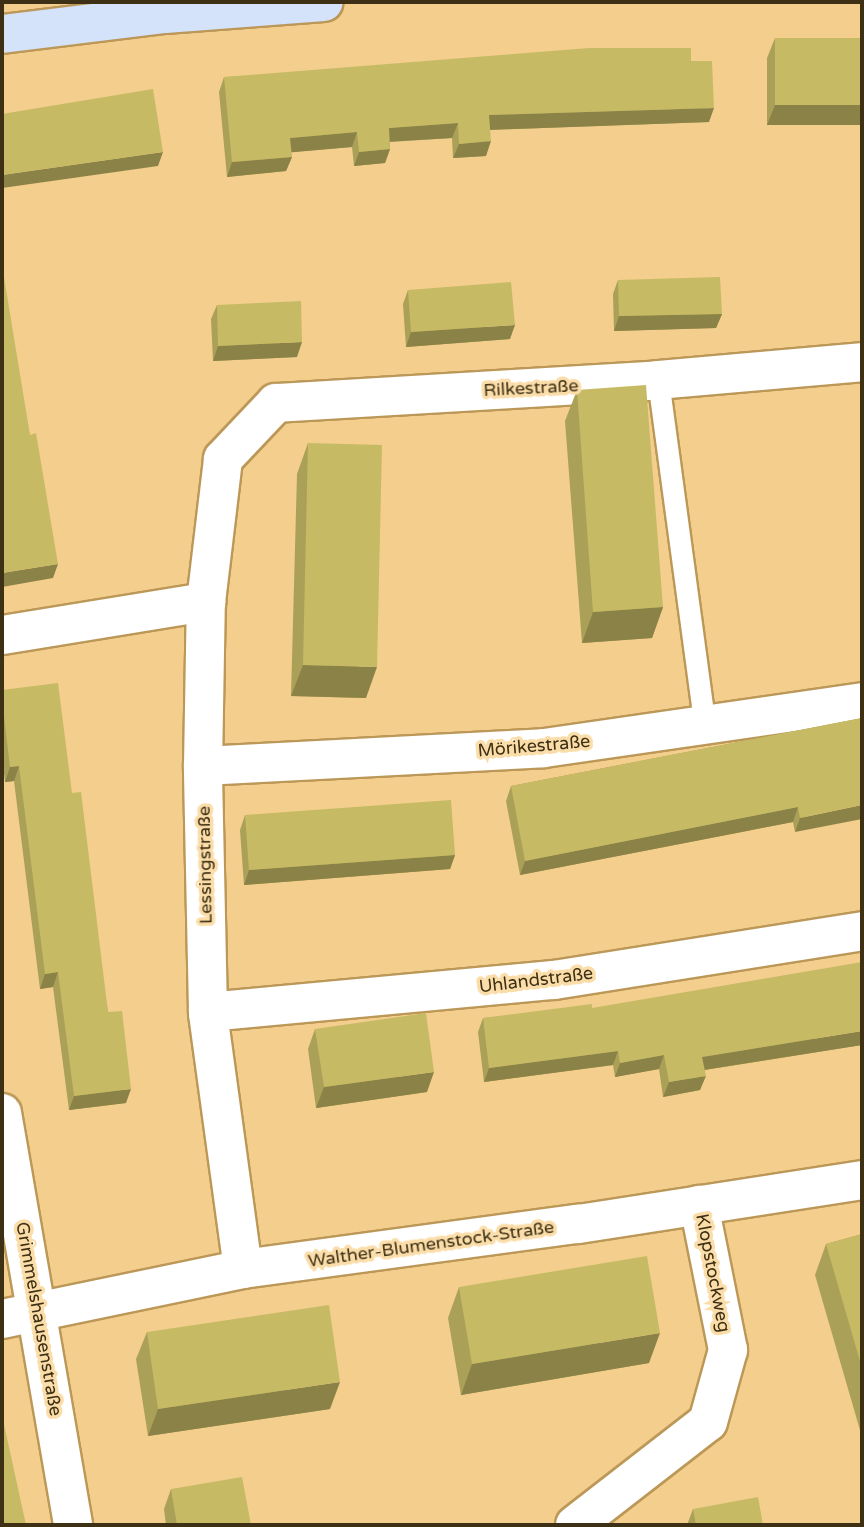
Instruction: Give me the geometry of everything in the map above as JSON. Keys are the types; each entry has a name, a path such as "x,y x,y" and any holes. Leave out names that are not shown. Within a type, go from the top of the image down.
{"street":[{"path":"2,34 165,14 324,2"},
{"name":"Rilkestraße","path":"223,459 276,403 658,380 862,362"},
{"name":"Lessingstraße","path":"223,459 206,602 203,766 208,1012 243,1269"},
{"path":"2,635 206,602"},
{"name":"Mörikestraße","path":"203,766 544,748 862,702"},
{"name":"Uhlandstraße","path":"208,1012 554,980 862,931"},
{"name":"Grimmelshausenstraße","path":"2,1113 39,1311 73,1525"},
{"name":"Walther-Blumenstock-Straße","path":"2,1319 243,1269 862,1180"},
{"name":"Klopstockweg","path":"575,1525 708,1422 728,1350 699,1205"}],"lane":[{"path":"658,380 705,726"}],"building":[{"path":"775,38 862,38 862,105 775,105"},
{"path":"589,48 691,48 691,61 712,61 714,108 489,115 491,141 459,144 458,123 389,128 390,149 359,152 357,132 290,138 292,157 232,162 224,77"},
{"path":"153,89 163,152 2,175 2,114"},
{"path":"2,271 30,435 36,433 58,564 2,573"},
{"path":"720,277 722,314 619,316 618,280"},
{"path":"511,282 515,325 411,332 408,290"},
{"path":"301,301 302,342 218,346 217,305"},
{"path":"646,385 663,607 593,612 577,390"},
{"path":"308,443 382,445 377,667 303,665"},
{"path":"58,683 72,793 81,792 108,1012 122,1011 131,1089 74,1096 58,972 45,974 19,766 10,767 2,699 2,690"},
{"path":"862,718 862,805 800,818 798,807 525,861 511,786"},
{"path":"451,800 455,855 249,870 245,815"},
{"path":"862,962 862,1031 702,1057 706,1076 669,1082 664,1055 620,1063 618,1051 489,1068 483,1018 592,1004 592,1008"},
{"path":"426,1013 434,1072 324,1087 315,1029"},
{"path":"862,1234 862,1368 826,1244"},
{"path":"647,1256 660,1333 472,1364 459,1287"},
{"path":"329,1305 340,1382 158,1409 147,1332"},
{"path":"2,1415 26,1525 2,1525"},
{"path":"242,1477 251,1525 177,1525 171,1489"},
{"path":"758,1497 763,1525 696,1525 693,1509"}]}
